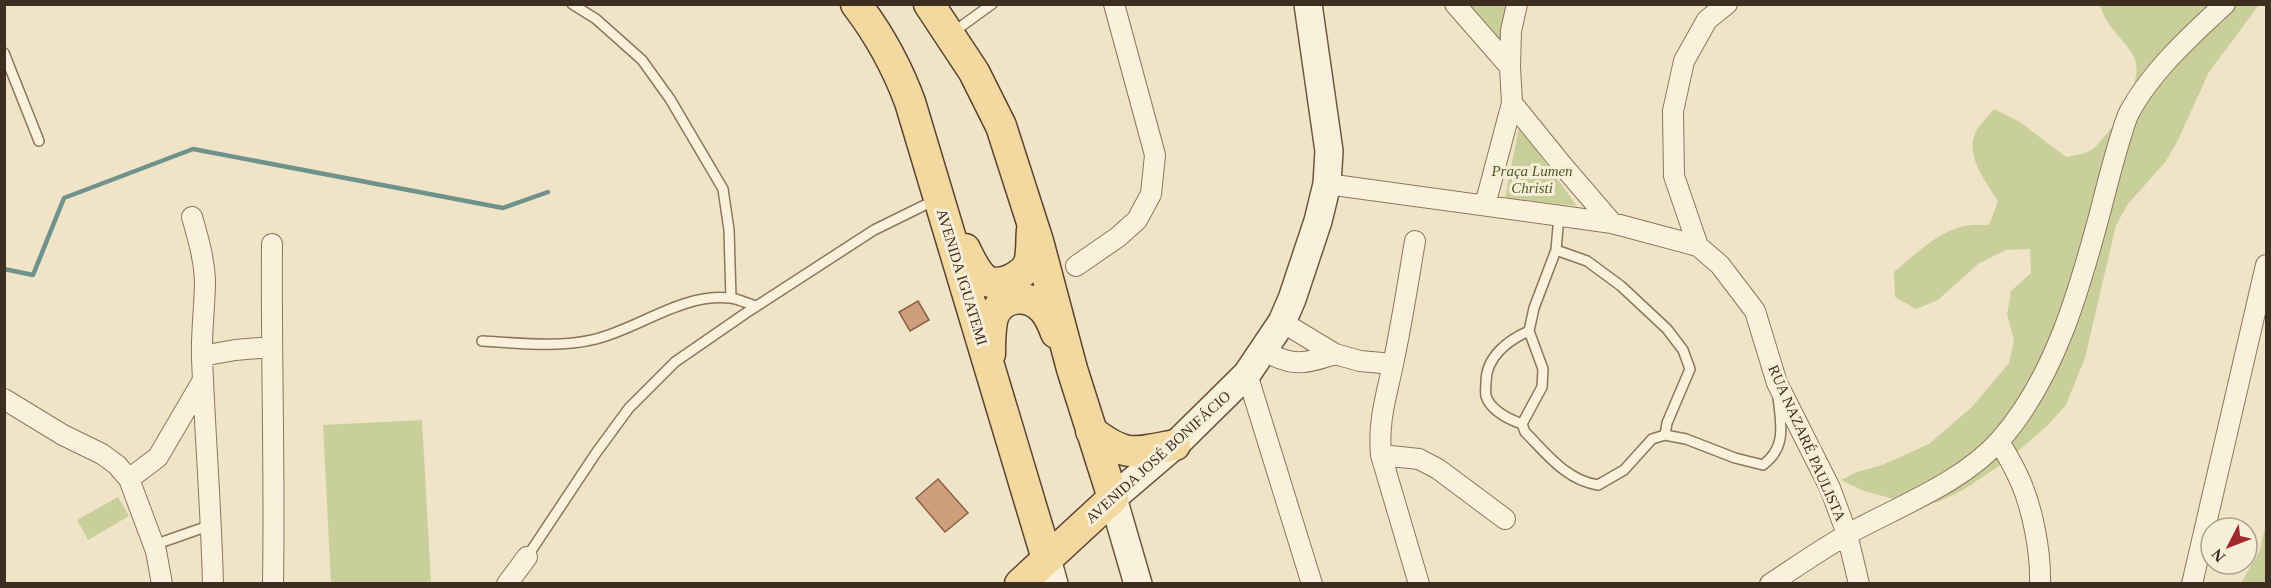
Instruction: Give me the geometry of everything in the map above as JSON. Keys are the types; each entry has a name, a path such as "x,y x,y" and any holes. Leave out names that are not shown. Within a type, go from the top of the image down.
{"main road":[{"name":"AVENIDA IGUATEMI","path":"856,4 870,22 900,74 1050,571"},
{"path":"929,4 975,72 1001,126 1033,224 1072,369 1138,584"},
{"name":"AVENIDA JOSÉ BONIFÁCIO","path":"1020,584 1050,571 1113,498 1175,446 1247,374 1282,322 1318,221 1327,184 1329,151 1308,4"},
{"path":"940,201 977,272 986,282 997,284 1019,275 1029,264 1033,224"},
{"path":"991,371 990,345 994,316 1002,304 1019,298 1029,299 1042,308 1051,320 1072,369"},
{"path":"1091,431 1110,446 1124,452 1175,446"}],"street":[{"path":"1076,266 1118,237 1137,220 1151,194 1155,155 1114,4"},
{"path":"1455,4 1510,67"},
{"path":"1485,205 1512,103 1511,32 1517,4"},
{"name":"RUA NAZARÉ PAULISTA","path":"1727,4 1707,20 1684,61 1673,111 1674,176 1698,246 1720,265 1755,311 1777,383 1830,488 1847,534 1859,584"},
{"path":"1770,584 1847,534 1937,487 1976,463 1999,441 2033,395 2056,352 2090,249 2113,161 2128,115 2147,85 2224,4"},
{"path":"1512,103 1612,223"},
{"path":"1327,184 1612,223 1698,246"},
{"path":"192,217 201,248 204,280 202,356 213,584"},
{"path":"1664,237 1688,218"},
{"path":"1415,241 1393,364 1381,415 1381,455 1419,584"},
{"path":"272,244 273,584"},
{"path":"2192,584 2266,265"},
{"path":"1282,322 1335,354 1360,361 1393,364"},
{"path":"202,356 271,347"},
{"path":"1264,351 1281,361 1303,364 1335,354"},
{"path":"1247,374 1312,584"},
{"path":"129,479 158,457 203,380"},
{"path":"4,399 63,435 102,454 117,465 129,479 154,545 162,584"},
{"path":"1999,441 2018,476 2032,520 2041,570 2040,584"},
{"path":"1381,455 1419,459 1438,469 1504,519"},
{"path":"507,584 527,557"}],"lane":[{"path":"572,4 596,19 642,60 670,99 723,189 729,230 731,298"},
{"path":"950,35 992,4"},
{"path":"4,53 39,141"},
{"path":"527,557 576,480 629,408 675,362 756,306 874,230 940,201"},
{"path":"1559,216 1556,250 1534,308 1529,331 1543,369 1542,387 1522,424 1524,432 1565,472 1585,483 1598,485 1624,470 1652,439 1665,435 1686,439 1735,458 1763,465 1778,450 1781,427 1777,383"},
{"path":"1556,250 1587,261 1621,286 1667,329 1683,350 1690,369 1670,415 1665,435"},
{"path":"482,341 570,344 614,334 668,310 705,299 731,298 756,306"},
{"path":"1522,424 1505,417 1495,409 1486,395 1486,375 1494,356 1514,337 1529,331"},
{"path":"154,545 211,525"}],"green space":[{"path":"1468,5 1510,5 1500,40"},
{"path":"2100,5 2259,5 2209,72 2166,161 2128,204 2116,225 2085,358 2066,405 2048,425 2008,460 1963,490 1938,502 1914,503 1890,498 1864,491 1841,480 1929,444 1972,407 2009,363 2014,340 2007,315 2011,291 2031,273 2030,249 2006,250 1978,264 1938,300 1916,309 1895,297 1894,272 1945,233 1968,225 1989,225 1998,201 1977,166 1973,147 1978,128 1994,109 2020,122 2066,157 2093,149 2109,131 2132,92 2136,78 2136,66 2133,55 2110,26"},
{"name":"Praça Lumen Christi","path":"1519,127 1577,206 1505,198"},
{"path":"422,420 431,583 331,583 323,425"},
{"path":"118,497 129,516 88,540 77,520"},
{"path":"2266,523 2266,583 2241,583 2245,576 2259,576 2260,550"}],"building":[{"path":"918,301 929,320 910,331 899,312"},
{"path":"938,479 968,513 945,532 916,498"}],"waterway":[{"path":"4,269 33,275 64,198 193,149 503,208 548,192"}]}
